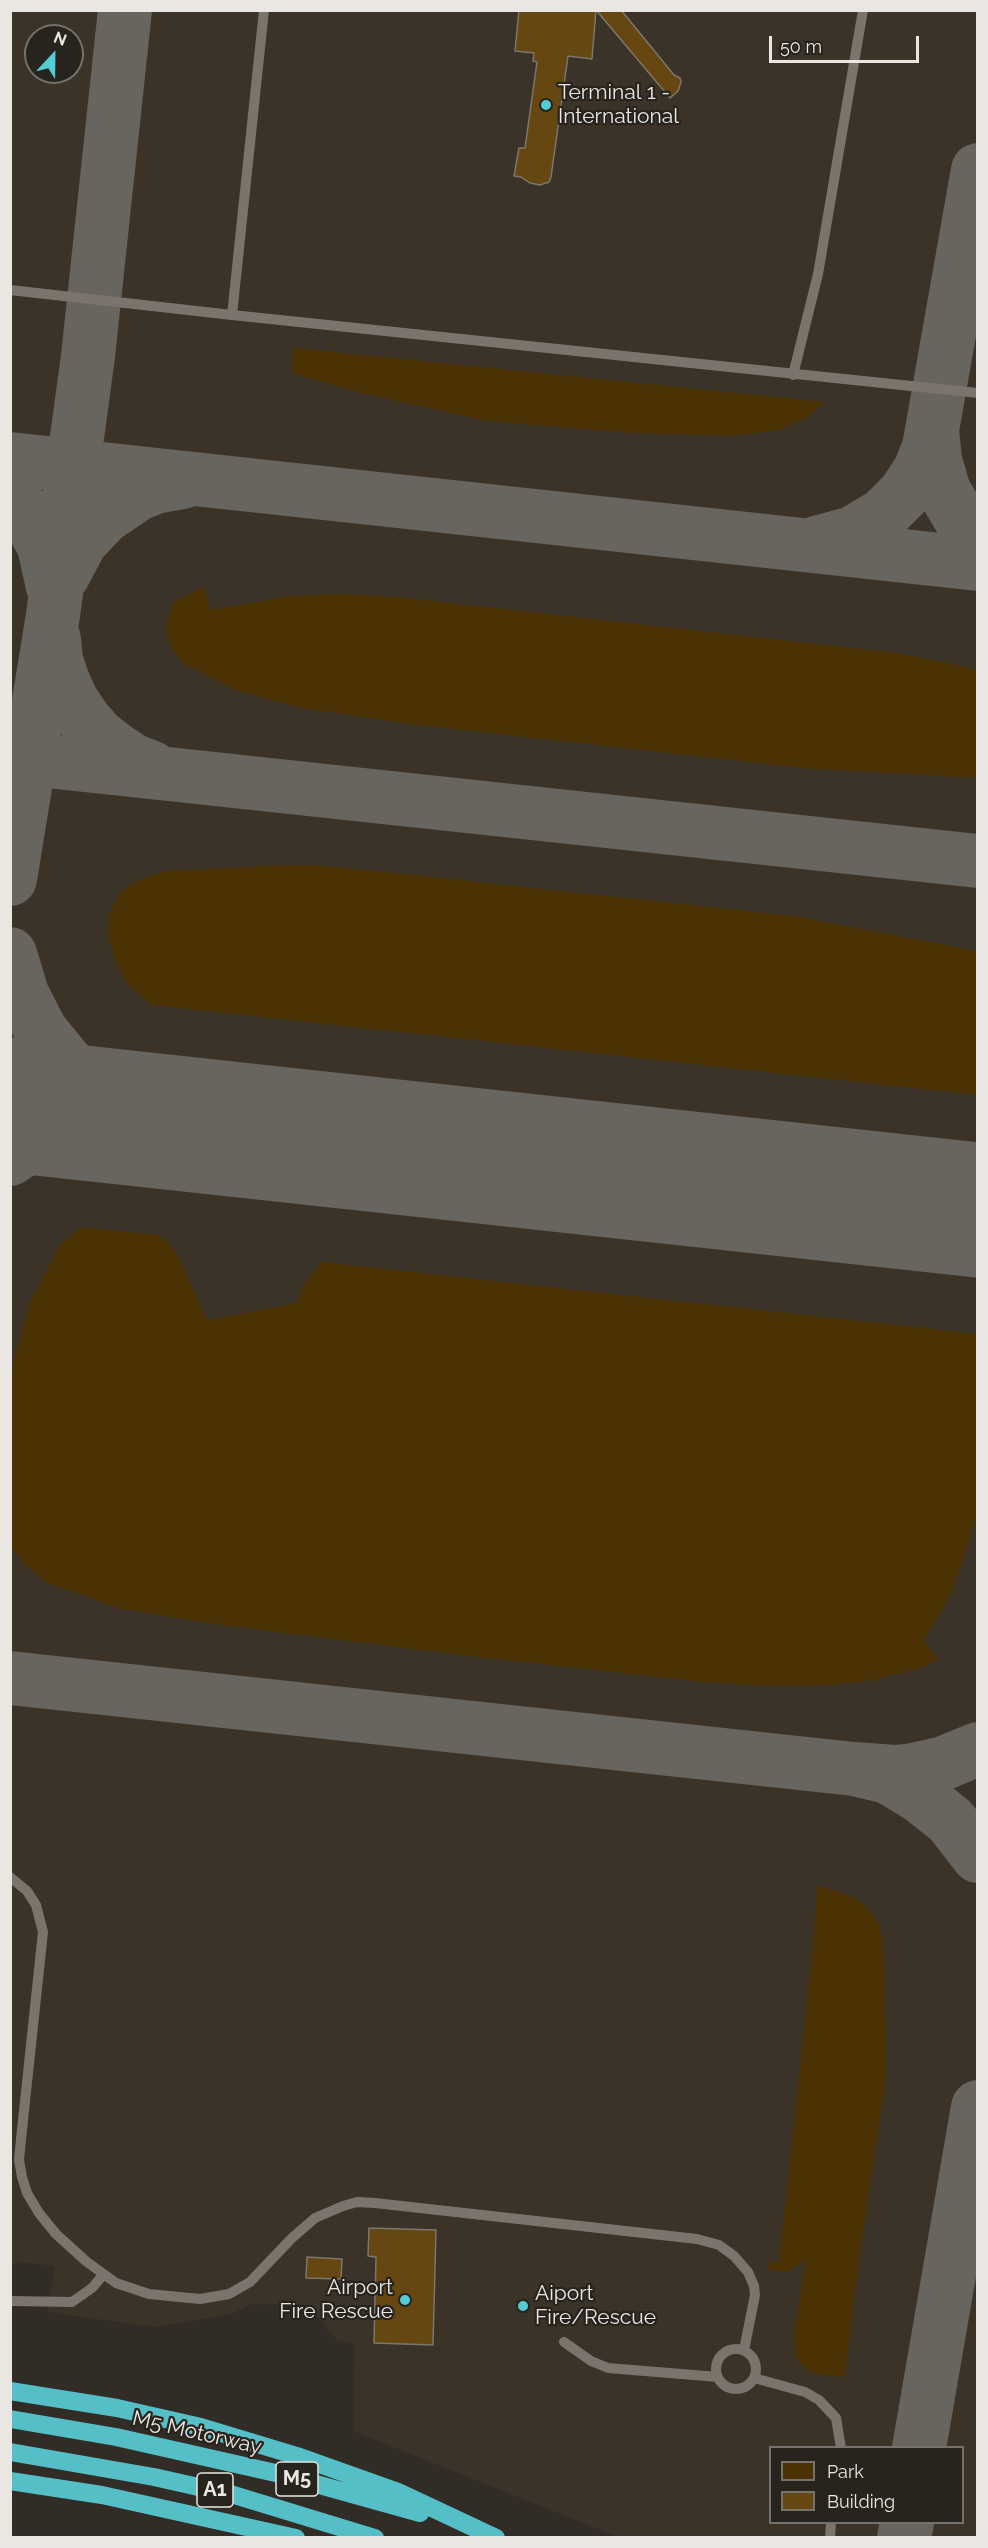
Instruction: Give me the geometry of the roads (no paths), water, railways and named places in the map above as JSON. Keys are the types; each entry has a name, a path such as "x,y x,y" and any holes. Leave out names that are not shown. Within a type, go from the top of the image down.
{"highway":[{"path":"10,2391 117,2408 201,2427 297,2456 398,2492 496,2538"},
{"name":"M5 Motorway","path":"10,2419 116,2437 280,2474 476,2530"},
{"name":"A1","path":"10,2452 154,2477 234,2495 375,2538"},
{"path":"10,2481 102,2495 296,2538"}],"lane":[{"path":"232,315 264,10"},
{"path":"793,375 818,274 863,10"},
{"path":"10,290 978,393"},
{"path":"10,1877 27,1891 36,1905 44,1932 19,2160 22,2177 27,2193 45,2220 73,2250 116,2283 148,2294 200,2299 229,2294 250,2282 292,2238 315,2218 335,2208 357,2202 697,2239 719,2245 734,2256 748,2272 754,2286 755,2295 744,2350"},
{"path":"10,2301 72,2302 92,2288 104,2275"},
{"path":"564,2342 591,2361 608,2368 717,2378 726,2387 733,2389 745,2387 754,2378 756,2365 754,2359 744,2350 730,2349 716,2364 717,2378"},
{"path":"754,2378 805,2392 819,2400 836,2418 840,2430 841,2446"}],"place":[{"name":"Terminal 1 - International","path":"546,105"},
{"name":"Airport Fire Rescue","path":"405,2300"},
{"name":"Aiport Fire/Rescue","path":"523,2306"}]}
